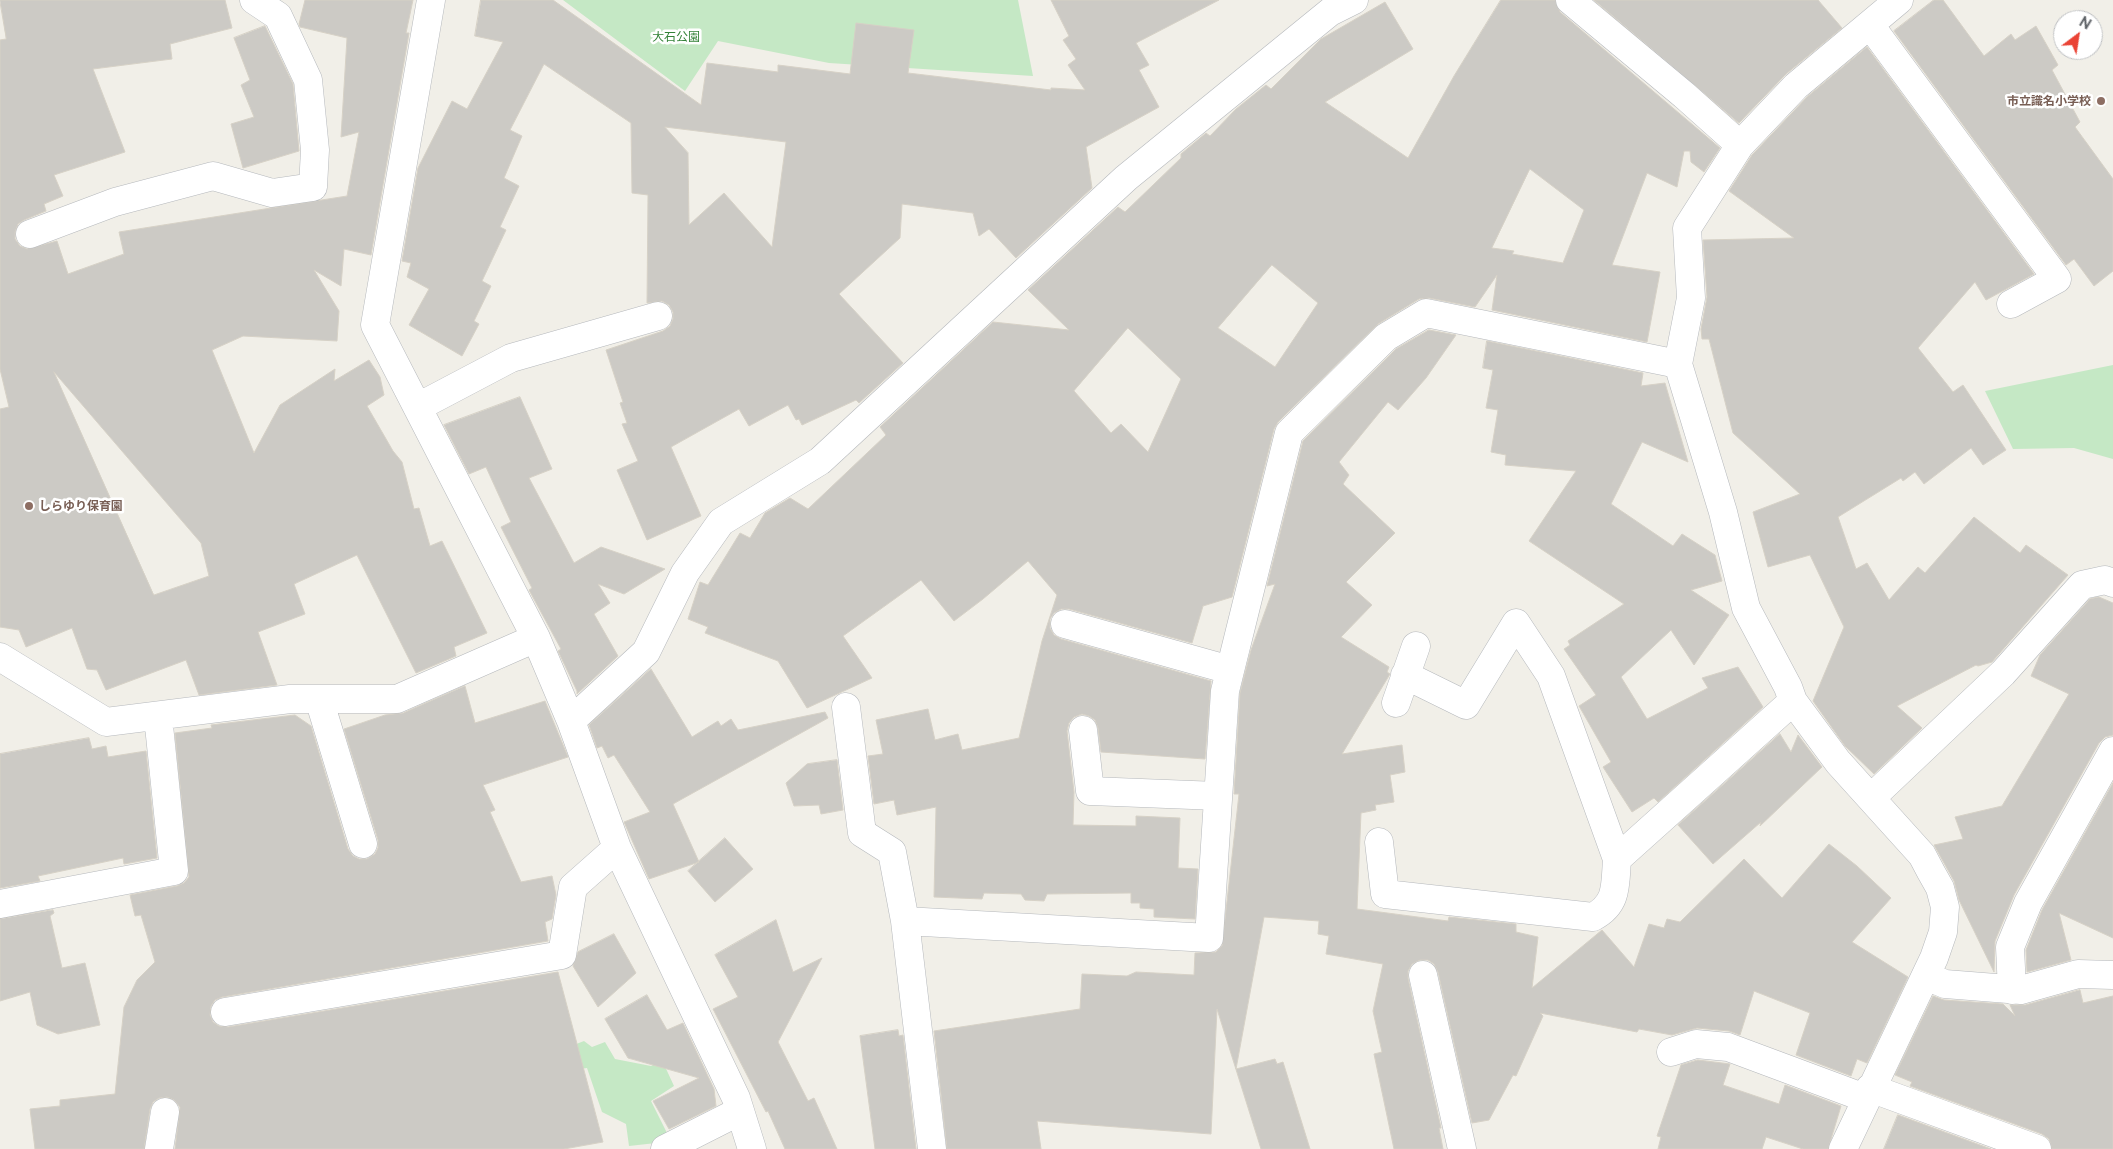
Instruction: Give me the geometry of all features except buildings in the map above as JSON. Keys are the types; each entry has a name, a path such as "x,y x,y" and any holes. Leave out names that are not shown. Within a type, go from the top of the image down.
{"street":[{"path":"30,234 116,202 213,176 272,193 313,187 315,150 308,80 278,16 254,0"},
{"path":"431,0 375,324 536,638 571,721 617,848 732,1089 752,1149"},
{"path":"571,721 646,652 685,573 721,522 820,461 1126,178 1330,12 1354,0"},
{"path":"1570,0 1684,95 1740,145"},
{"path":"1843,1149 1868,1093 1926,976 1943,932 1945,907 1940,888 1922,855 1838,762 1793,700 1746,608 1723,512 1678,364 1691,298 1687,228 1740,145 1796,86 1899,0"},
{"path":"1870,25 2056,279 2011,304"},
{"path":"905,921 1209,938 1225,690 1289,433 1386,337 1426,313 1678,364"},
{"path":"418,407 511,358 658,316"},
{"path":"1872,798 2003,673 2082,585 2105,580 2113,583"},
{"path":"1380,842 1385,894 1593,917 1604,911 1613,898 1617,859 1551,676 1516,623 1466,706 1405,674"},
{"path":"1065,624 1230,670"},
{"path":"0,657 106,722 290,699 397,699 536,638"},
{"path":"1396,703 1416,646"},
{"path":"319,698 363,844"},
{"path":"1617,859 1793,700"},
{"path":"846,707 862,833 892,852 905,921 932,1149"},
{"path":"0,904 174,871 158,716"},
{"path":"1083,730 1090,791 1218,796"},
{"path":"2012,990 2010,948 2028,903 2113,751"},
{"path":"225,1012 562,956 573,887 617,848"},
{"path":"1926,976 1946,984 2021,990 2078,974 2113,975"},
{"path":"1423,975 1462,1149"},
{"path":"1671,1052 1696,1044 1728,1047 2037,1149"},
{"path":"665,1149 740,1111"},
{"path":"159,1149 165,1112"}],"green space":[{"name":"大石公園","path":"563,0 1018,0 1033,76 829,63 718,41 685,91"},
{"path":"2113,365 2113,459 2074,448 2013,449 1985,391"},
{"path":"584,1041 592,1047 605,1042 615,1059 651,1066 662,1060 674,1086 651,1101 667,1133 665,1142 629,1146 626,1124 602,1112 587,1068 567,1071 561,1050"}],"place":[{"name":"市立識名小学校","path":"2101,101"},
{"name":"しらゆり保育園","path":"29,506"}]}
